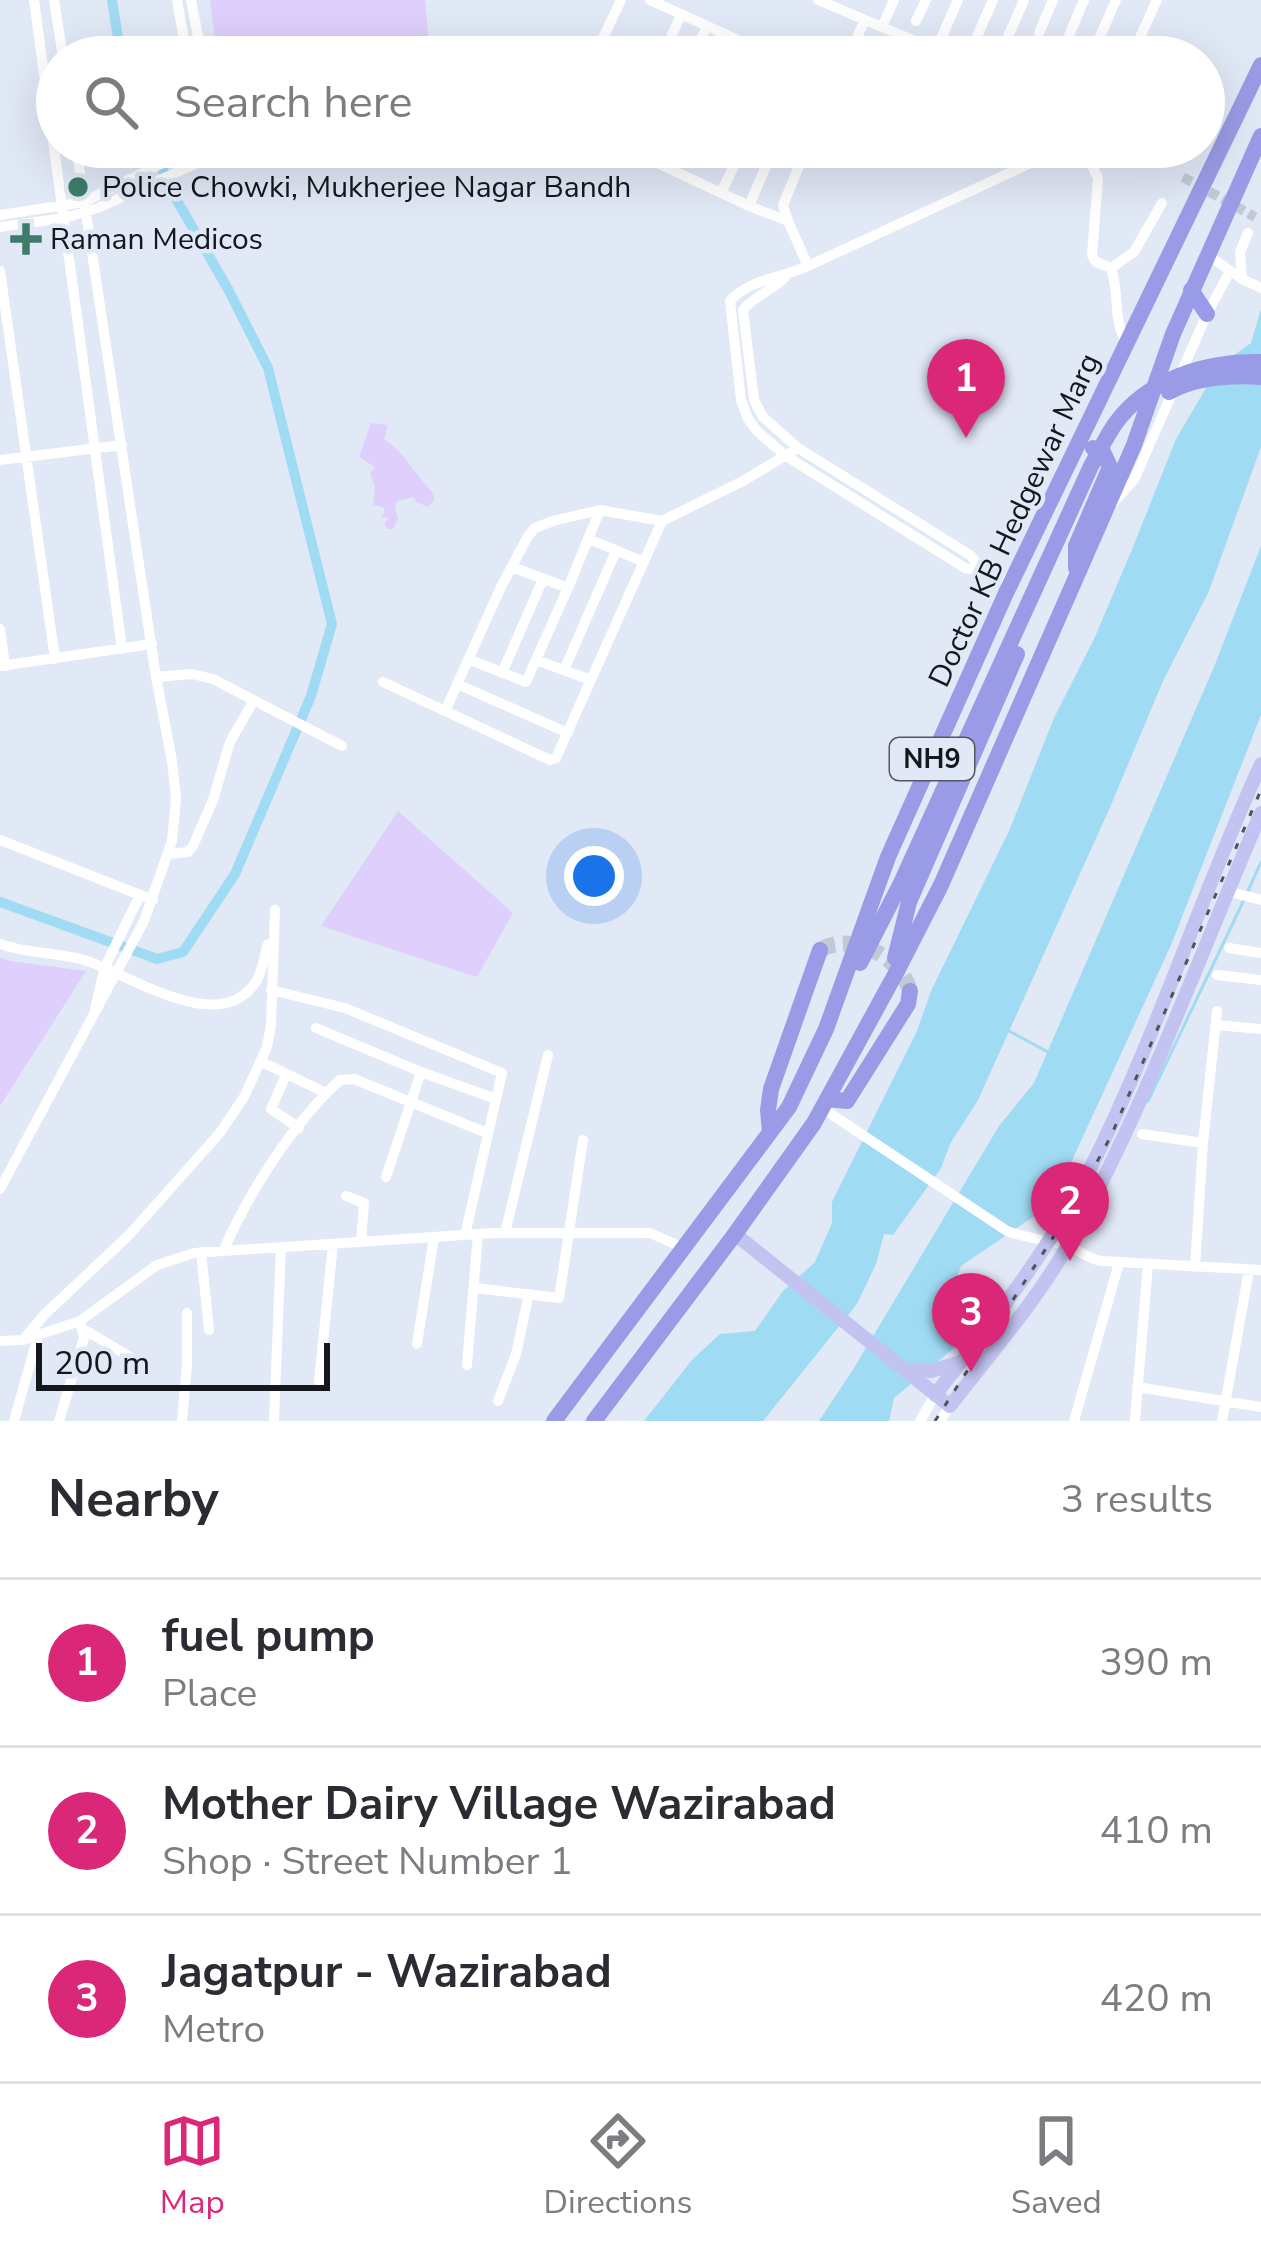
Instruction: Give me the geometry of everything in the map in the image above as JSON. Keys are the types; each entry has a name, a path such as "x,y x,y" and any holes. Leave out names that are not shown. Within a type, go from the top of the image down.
{"highway":[{"name":"Doctor KB Hedgewar Marg","path":"1225,140 1261,65"},
{"name":"NH9","path":"594,1421 735,1234 825,1104 888,987 941,884 1076,579 1134,445 1206,254 1261,136"},
{"name":"Doctor KB Hedgewar Marg","path":"554,1421 789,1107 826,1029 888,857 1010,583 1212,168"},
{"path":"1191,290 1207,314"},
{"path":"888,987 918,863 1090,466 1117,422 1159,385 1184,373 1261,362"},
{"path":"826,1029 918,863 1088,492 1117,439 1144,409 1178,387 1217,378 1261,377"},
{"path":"1075,452 1094,448 1103,452 1110,467 1076,546 1076,579"},
{"path":"770,1132 771,1089 820,950"},
{"path":"825,1104 848,1101 908,1004 910,991"}],"main road":[{"path":"935,1394 1019,1289 1088,1173 1261,764"},
{"path":"735,1234 950,1406 1068,1246 1244,896 1261,813"},
{"path":"897,1365 931,1371 961,1362"}],"street":[{"path":"34,0 39,36"},
{"path":"54,0 60,36"},
{"path":"177,0 183,36"},
{"path":"191,0 198,36"},
{"path":"604,36 620,0"},
{"path":"650,0 730,36"},
{"path":"818,0 836,3 904,36"},
{"path":"882,27 894,0"},
{"path":"916,21 926,0"},
{"path":"943,36 958,0"},
{"path":"977,36 993,0"},
{"path":"1008,36 1024,0"},
{"path":"1039,33 1053,0"},
{"path":"1069,36 1084,0"},
{"path":"1099,36 1115,0"},
{"path":"1140,36 1156,0"},
{"path":"672,36 681,15"},
{"path":"858,36 865,20"},
{"path":"702,36 707,26"},
{"path":"57,168 122,649"},
{"path":"0,1189 153,900 176,818 172,761 79,168"},
{"path":"136,184 162,168"},
{"path":"0,227 84,207 182,168"},
{"path":"670,168 788,220"},
{"path":"721,193 733,168"},
{"path":"748,206 765,168"},
{"path":"798,168 783,205 808,266"},
{"path":"1010,583 965,568 786,456 758,432 741,400 729,310 739,291 786,276 1022,168"},
{"path":"1094,168 1098,178 1092,255 1111,268"},
{"path":"1111,268 1134,252 1162,203"},
{"path":"0,214 63,212"},
{"path":"1242,279 1240,252 1248,233"},
{"path":"1206,254 1261,288"},
{"path":"1111,268 1119,330 1128,343"},
{"path":"0,271 55,659"},
{"path":"1104,513 1134,480 1230,272"},
{"path":"786,276 746,306 742,317 754,400 763,417 797,448 970,555 985,571"},
{"path":"0,460 122,445"},
{"path":"445,711 535,528 600,510 662,521 743,482 797,448"},
{"path":"468,658 526,682 600,510"},
{"path":"382,682 550,760 556,758 662,521"},
{"path":"589,539 644,562"},
{"path":"564,670 616,551"},
{"path":"512,567 568,588"},
{"path":"502,673 543,579"},
{"path":"0,629 3,666 152,644"},
{"path":"536,660 591,680"},
{"path":"156,677 203,675 342,746"},
{"path":"457,684 568,733"},
{"path":"168,854 188,852 193,846 230,742 256,701"},
{"path":"0,840 153,900"},
{"path":"94,1016 107,963 140,896"},
{"path":"22,1340 129,1235 219,1134 244,1097 262,1062 271,1024 275,910"},
{"path":"0,944 107,963 118,973 167,995 206,1004 236,999 255,982 273,935"},
{"path":"1229,948 1261,953"},
{"path":"1216,975 1261,980"},
{"path":"271,990 345,1008 497,1069 502,1076 487,1133 472,1235 476,1288 467,1365"},
{"path":"1195,1267 1217,1011"},
{"path":"1216,1025 1261,1029"},
{"path":"316,1028 496,1099"},
{"path":"505,1233 548,1054"},
{"path":"262,1062 326,1093"},
{"path":"386,1177 421,1072"},
{"path":"286,1075 271,1109 299,1128"},
{"path":"223,1251 239,1215 286,1143 340,1080 347,1078 487,1133"},
{"path":"825,1104 847,1125 1006,1231 1068,1246 1086,1258 1255,1270 1222,1421"},
{"path":"1142,1134 1203,1143"},
{"path":"476,1288 559,1298 583,1140"},
{"path":"346,1196 364,1203 361,1242"},
{"path":"0,1341 81,1325 157,1265 202,1252 505,1233 650,1233 684,1248"},
{"path":"417,1344 434,1237"},
{"path":"319,1381 333,1244"},
{"path":"274,1418 281,1247"},
{"path":"202,1252 209,1330"},
{"path":"1074,1421 1119,1263"},
{"path":"1135,1421 1148,1264"},
{"path":"498,1401 516,1354 529,1294"},
{"path":"182,1421 187,1313"},
{"path":"81,1325 132,1358"},
{"path":"59,1421 83,1345 81,1325"},
{"path":"14,1421 38,1336"},
{"path":"1137,1387 1261,1407"},
{"path":"920,1421 935,1394"},
{"path":"940,1421 950,1406"}],"shaded area":[{"path":"210,0 425,0 428,36 214,36"},
{"path":"371,423 388,425 384,439 434,494 428,507 413,497 397,501 393,529 384,525 388,517 381,518 383,507 373,505 375,486 370,474 375,467 359,457"},
{"path":"398,811 513,913 477,977 321,926"},
{"path":"0,957 86,971 0,1106"}],"water":[{"path":"1261,309 1261,447 1209,591 1163,681 978,1100 941,1168 893,1235 884,1234 857,1304 763,1421 644,1421 692,1360 720,1334 755,1331 783,1291 815,1262 832,1223 832,1202 1009,831 1176,439 1219,366 1251,343"},
{"path":"1261,546 1261,715 1171,945 1052,1204 961,1266 940,1325 954,1348 894,1398 889,1421 819,1421 999,1126 1034,1083 1214,667"}],"waterway":[{"path":"112,0 118,36"},
{"path":"0,902 157,959 183,952 235,874 311,696 332,624 268,368 162,168"},
{"path":"1247,893 1261,862"},
{"path":"1148,1101 1243,902"},
{"path":"1009,1031 1048,1052"}],"tunnel":[{"path":"1183,177 1255,217"},
{"path":"820,950 846,944 874,951 897,968 910,991"}],"railway":[{"path":"935,1421 1072,1208 1111,1136 1261,790"}],"place":[{"name":"Police Chowki, Mukherjee Nagar Bandh","path":"78,187"},
{"name":"Raman Medicos","path":"26,239"},
{"name":"fuel pump","path":"966,438"},
{"name":"Mother Dairy Village Wazirabad","path":"1070,1261"},
{"name":"Jagatpur - Wazirabad","path":"971,1372"}]}
